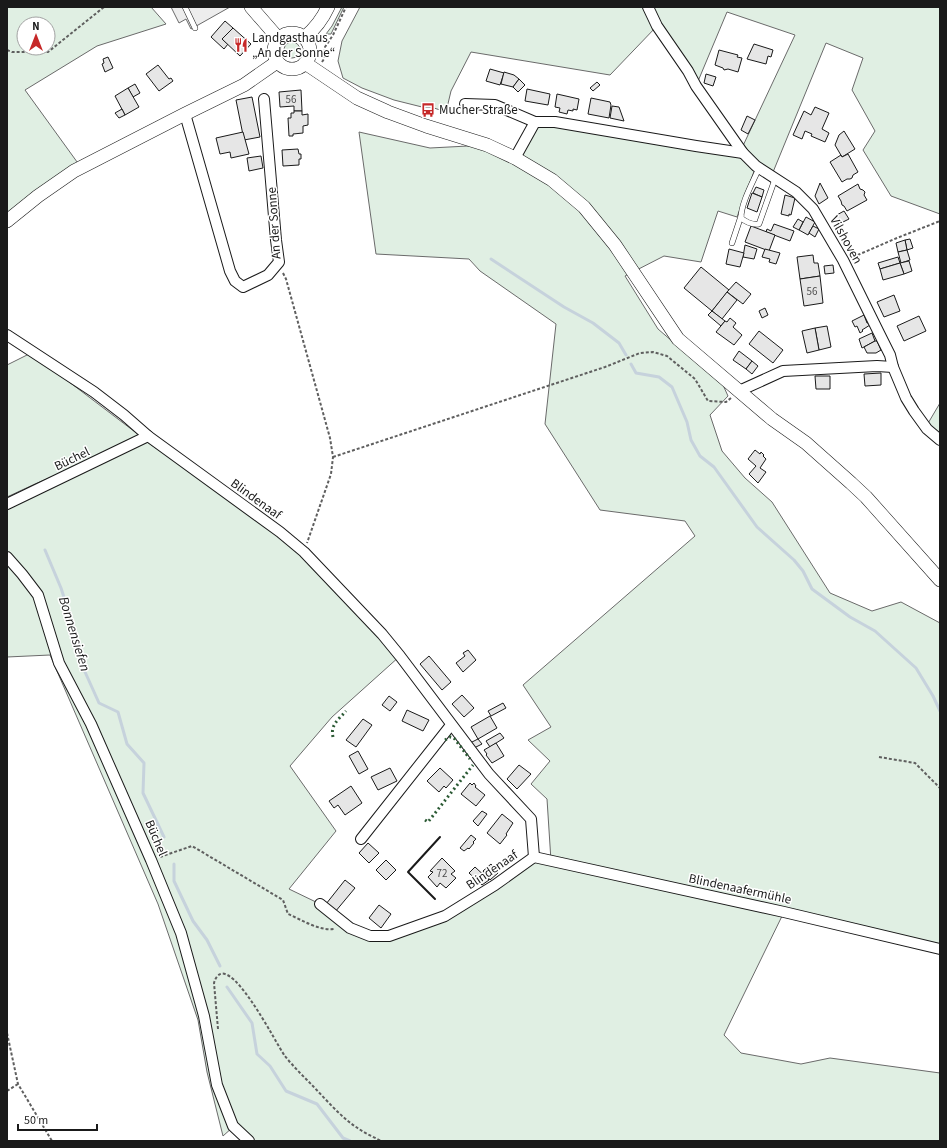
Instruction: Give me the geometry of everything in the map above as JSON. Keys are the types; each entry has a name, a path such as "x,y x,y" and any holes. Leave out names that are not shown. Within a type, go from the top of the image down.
{"main road":[{"path":"251,7 278,38"},
{"path":"305,37 316,29 328,7"},
{"path":"292,32 305,37 310,47 310,56 305,63 300,67 288,69 277,62 273,50 278,38 292,32"},
{"path":"7,221 38,196 74,171 244,85 277,62"},
{"path":"305,63 316,72 357,98 388,112 426,126 488,144 552,180 584,207 615,245 678,339 772,418 806,443 852,483 940,580"}],"street":[{"name":"Vilshoven","path":"648,7 657,26 688,71 696,86 743,153 760,168 796,192 813,209 842,260 890,355 893,367 906,398 927,429 940,440"},
{"name":"An der Sonne","path":"185,114 230,271 235,281 243,287 268,275 279,262 264,99"},
{"path":"465,104 495,105 535,122 555,122 743,153"},
{"path":"515,158 535,122"},
{"name":"Blindenaaf","path":"7,335 94,392 148,436 280,532 304,552 382,634 489,774 531,819 534,857 495,885 445,916 389,936 370,936 350,928 320,904"},
{"path":"739,391 783,370 877,366 893,367"},
{"name":"Büchel","path":"7,504 148,436"},
{"name":"Büchel","path":"7,557 27,579 38,595 59,663 91,724 151,860 181,933 204,1016 214,1070 223,1100 233,1126 249,1141"},
{"path":"361,839 451,726"},
{"name":"Blindenaafermühle","path":"534,857 784,912 940,949"}],"lane":[{"path":"185,7 195,28"},
{"path":"732,243 753,182 760,168"},
{"path":"741,215 741,218 744,220 754,224 759,224 775,179"}],"path":[{"path":"7,50 12,52 48,52 104,7"},
{"path":"316,72 324,59 325,47 333,35 346,7"},
{"path":"842,260 860,255 896,238 940,221"},
{"path":"275,267 284,274 286,279 328,430 333,457 331,474 304,552"},
{"path":"333,457 605,367 640,353 653,352 667,356 695,379 708,401 726,402 739,391"},
{"path":"880,757 915,762 940,788"},
{"path":"151,860 192,846 283,900 288,914 328,930 350,928"},
{"path":"218,1034 214,983 216,977 225,973 231,976 246,992 284,1056 342,1115 358,1129 381,1141"},
{"path":"7,1033 18,1084 52,1141"},
{"path":"7,1091 18,1084"}],"green space":[{"path":"7,7 151,7 166,24 97,46 25,90 80,166 7,220"},
{"path":"342,7 344,7 331,34 326,34 332,26"},
{"path":"360,7 940,7 940,214 891,196 863,150 875,131 852,90 863,58 826,43 771,177 756,166 737,217 718,211 701,262 664,256 625,276 658,329 723,385 728,396 710,415 722,451 745,478 772,502 830,593 872,611 901,602 940,623 940,949 784,912 724,1035 741,1053 801,1064 830,1058 940,1073 940,1141 242,1141 233,1127 223,1136 207,1072 198,1020 158,904 50,655 7,657 7,508 147,442 280,532 400,656 332,717 290,766 336,831 289,889 318,903 370,936 445,916 534,857 551,861 547,799 531,784 550,761 528,740 551,727 523,685 695,536 685,521 600,510 545,424 556,324 480,271 469,259 376,254 359,132 430,148 487,145 515,158 535,122 741,150 795,35 727,12 696,86 657,26 610,75 471,52 451,91 446,112 431,107 422,107 394,100 362,88 343,78 338,61 342,41"},
{"path":"292,42 298,44 300,50 298,56 292,58 286,56 284,50 286,44"},
{"path":"31,353 143,438 7,497 7,365"},
{"path":"940,403 940,436 927,425"}],"shaded area":[{"path":"171,7 230,7 191,29 186,19 179,23"}],"building":[{"path":"225,21 233,28 222,39 228,44 224,49 211,37"},
{"path":"233,28 251,44 240,56 222,39"},
{"path":"754,44 773,50 771,57 768,56 766,64 747,59"},
{"path":"719,50 738,55 737,57 742,58 738,72 728,69 724,70 723,68 715,65"},
{"path":"108,57 113,68 105,72 102,64 104,63 103,59"},
{"path":"158,65 169,79 171,78 173,81 159,91 146,74"},
{"path":"490,69 504,73 500,85 486,81"},
{"path":"504,72 514,75 519,79 513,87 501,84"},
{"path":"706,74 716,77 713,86 704,83"},
{"path":"519,79 525,85 518,92 513,87"},
{"path":"597,82 600,85 593,91 590,88"},
{"path":"135,84 140,93 133,97 128,88"},
{"path":"128,88 139,107 125,115 115,96"},
{"path":"527,89 550,94 548,105 525,101"},
{"path":"301,90 302,111 294,111 294,106 280,107 279,92"},
{"path":"557,94 579,99 577,110 568,110 567,114 559,112 560,108 555,107"},
{"path":"252,97 260,137 244,140 236,100"},
{"path":"591,98 610,102 609,118 588,114"},
{"path":"612,106 619,107 624,121 610,118"},
{"path":"815,107 829,113 822,129 829,133 825,142 811,136 812,134 805,131 802,139 793,135 804,111 811,115"},
{"path":"122,109 125,115 119,118 115,113"},
{"path":"294,111 302,111 302,115 308,114 308,125 303,126 303,133 289,136 288,118 291,118 291,113 294,113"},
{"path":"747,116 755,120 748,134 741,130"},
{"path":"844,131 855,149 842,157 835,145 839,135"},
{"path":"243,132 249,154 231,158 230,152 220,154 216,138"},
{"path":"298,149 299,154 301,154 299,165 283,166 282,150"},
{"path":"848,154 858,172 853,175 852,178 842,182 830,162 841,155 842,157"},
{"path":"261,156 263,168 249,171 247,158"},
{"path":"820,183 828,198 819,204 815,196"},
{"path":"858,184 860,189 865,192 864,195 867,200 847,211 842,205 838,196"},
{"path":"756,187 764,190 762,197 753,193"},
{"path":"752,193 762,197 757,212 747,208"},
{"path":"785,195 795,198 791,215 789,214 789,216 781,214"},
{"path":"844,211 849,219 839,224 835,216"},
{"path":"806,217 815,222 808,235 799,230"},
{"path":"798,219 803,222 799,230 793,227"},
{"path":"774,224 794,231 790,241 766,232 767,229 771,231"},
{"path":"751,226 775,235 769,251 745,242"},
{"path":"813,226 819,229 815,237 809,233"},
{"path":"910,239 913,248 907,250 905,240"},
{"path":"905,240 907,250 898,252 896,243"},
{"path":"745,245 757,249 754,259 743,257"},
{"path":"729,249 744,253 740,267 726,264"},
{"path":"765,249 780,253 776,264 769,262 770,259 762,257"},
{"path":"907,250 910,260 901,263 898,252"},
{"path":"813,255 814,263 818,263 820,276 800,279 797,257"},
{"path":"898,257 900,263 880,269 878,263"},
{"path":"909,261 912,271 904,274 900,263"},
{"path":"900,263 904,274 883,280 880,269"},
{"path":"833,265 834,273 825,274 824,266"},
{"path":"701,267 729,290 712,311 684,288"},
{"path":"820,276 823,303 804,306 800,279"},
{"path":"736,282 751,294 743,304 727,292"},
{"path":"727,292 737,300 722,319 712,311"},
{"path":"894,295 900,311 884,317 877,302"},
{"path":"765,308 768,315 762,318 759,311"},
{"path":"712,311 725,321 721,326 708,315"},
{"path":"864,315 867,323 870,325 860,333 857,326 855,327 852,321"},
{"path":"919,316 926,331 904,341 897,326"},
{"path":"730,318 736,323 733,327 742,335 734,345 716,332 725,321 727,322"},
{"path":"827,326 831,347 819,350 815,328"},
{"path":"815,328 819,350 807,353 802,331"},
{"path":"759,331 783,350 773,363 749,344"},
{"path":"872,333 875,341 862,348 859,339"},
{"path":"877,341 881,350 876,353 867,353 864,347"},
{"path":"739,351 752,361 746,369 733,360"},
{"path":"752,361 758,366 752,374 746,369"},
{"path":"881,373 881,385 865,386 864,374"},
{"path":"815,376 830,376 830,389 816,389"},
{"path":"755,450 760,454 761,452 766,459 760,468 766,472 758,483 749,474 756,466 748,459"},
{"path":"468,650 476,660 463,672 456,663 465,656 463,653"},
{"path":"429,656 451,682 442,690 420,664"},
{"path":"462,695 474,708 464,717 452,704"},
{"path":"389,696 397,702 390,711 382,705"},
{"path":"503,703 506,708 491,716 488,711"},
{"path":"407,710 429,720 423,731 402,721"},
{"path":"490,716 497,728 478,739 471,727"},
{"path":"363,719 372,725 356,747 346,740"},
{"path":"500,733 504,738 490,747 486,741"},
{"path":"478,739 482,744 474,748 470,743"},
{"path":"496,743 504,756 492,763 484,750"},
{"path":"358,751 368,769 359,774 349,756"},
{"path":"519,765 531,774 517,789 507,779"},
{"path":"390,768 397,781 378,790 371,777"},
{"path":"440,768 453,780 446,788 444,786 439,792 427,781"},
{"path":"470,783 472,785 474,783 476,786 475,787 485,795 476,806 461,794"},
{"path":"351,786 362,803 345,815 338,805 334,808 329,801"},
{"path":"482,811 487,814 478,826 473,821"},
{"path":"502,814 513,823 506,834 507,835 500,844 487,833"},
{"path":"471,835 476,839 469,849 468,848 464,851 460,848"},
{"path":"368,843 379,853 369,863 359,853"},
{"path":"442,858 455,871 451,874 456,878 446,888 440,883 437,887 428,877 433,872 430,871"},
{"path":"386,860 396,870 386,880 376,870"},
{"path":"491,864 498,873 490,880 483,871"},
{"path":"475,867 489,880 482,885 469,873"},
{"path":"345,880 355,888 335,912 326,904"},
{"path":"379,905 391,914 381,928 369,918"}],"waterway":[{"path":"491,259 564,307 593,323 619,343 626,355"},
{"path":"631,364 636,373 659,377 672,387 687,422 691,440 700,456 714,467 757,527 794,560 803,571 812,589 850,617 875,631 916,668 940,711"},
{"name":"Bonnensiefen","path":"45,550 61,588 75,632 81,663 99,703 118,712 127,744 144,763 143,793 164,837"},
{"name":"Bonnensiefen","path":"174,864 174,881 193,921 207,940 220,966"},
{"name":"Bonnensiefen","path":"227,987 252,1023 257,1054 270,1066 286,1091 317,1104 343,1138 350,1141"}],"hedge":[{"path":"333,737 332,733 334,726 346,711"},
{"path":"445,740 450,737 454,738 470,759"},
{"path":"425,820 428,822 473,765"}],"wall":[{"path":"435,899 408,872 440,837"}],"place":[{"name":"Landgasthaus „An der Sonne“","path":"241,45"},
{"name":"Mucher Straße","path":"428,110"}]}
